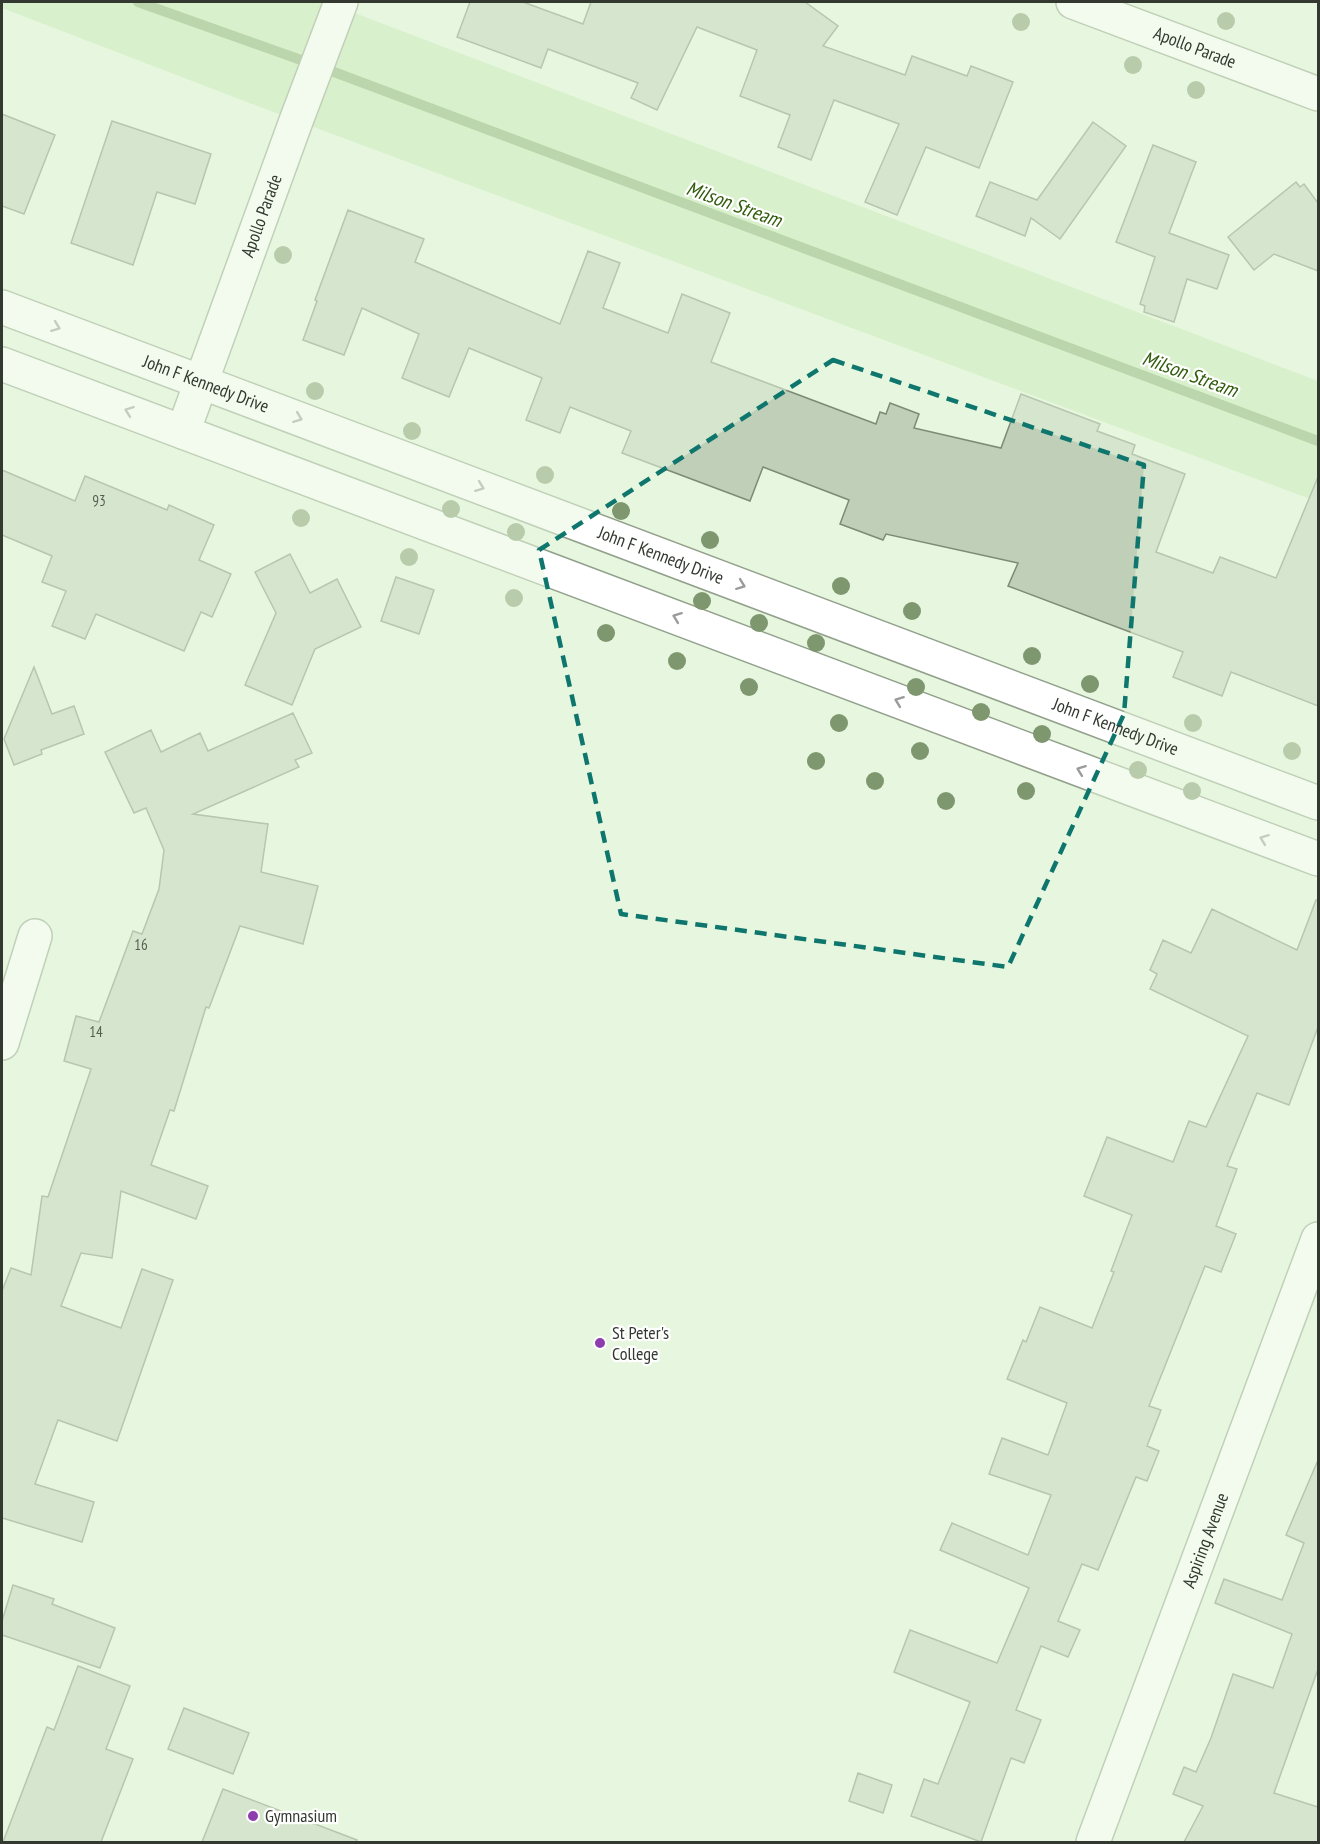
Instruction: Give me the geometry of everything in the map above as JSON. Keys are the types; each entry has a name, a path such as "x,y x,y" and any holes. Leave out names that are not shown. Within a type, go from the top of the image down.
{"main road":[{"name":"Apollo Parade","path":"183,432 341,2"},
{"name":"Apollo Parade","path":"1073,2 1318,94"},
{"name":"John F Kennedy Drive","path":"2,307 1318,803"},
{"path":"2,364 1318,859"},
{"path":"2,1043 34,936"},
{"name":"Aspiring Avenue","path":"1094,1842 1318,1239"}],"highlighted area":[{"path":"833,360 1144,465 1124,714 1008,967 621,914 539,550"}],"green space":[{"path":"2,2 323,2 339,7 1318,381 1318,502 252,104 2,8"}],"building":[{"path":"470,2 523,2 583,24 591,2 805,2 838,26 823,46 905,75 912,56 967,76 971,66 1013,82 979,168 926,147 897,215 865,202 899,124 834,100 811,160 778,147 790,115 740,96 757,50 697,27 657,110 631,98 638,83 548,49 541,68 457,37"},
{"path":"2,114 55,135 24,214 2,206"},
{"path":"112,121 211,154 195,204 157,192 133,265 71,243"},
{"path":"1093,122 1126,146 1060,239 1031,218 1025,236 976,216 990,182 1037,200"},
{"path":"1153,145 1196,162 1169,233 1229,255 1217,289 1187,279 1174,322 1144,312 1145,306 1140,304 1155,257 1116,242"},
{"path":"1296,182 1300,187 1304,184 1318,203 1318,271 1274,254 1254,270 1228,237"},
{"path":"348,210 424,239 415,262 560,324 588,251 620,263 603,308 668,333 682,294 730,313 711,362 876,424 880,412 886,414 890,403 919,414 914,428 1001,448 1021,394 1100,424 1097,431 1135,445 1132,454 1185,474 1156,552 1213,573 1220,557 1276,578 1318,477 1318,706 1231,672 1222,696 1173,677 1183,652 1008,586 1018,563 886,534 883,540 840,524 849,500 763,467 750,501 622,453 631,431 570,407 560,433 526,420 542,378 469,348 449,397 402,378 419,334 362,308 344,355 303,340"},
{"path":"2,470 75,501 85,476 167,510 169,505 214,525 199,560 231,574 212,617 201,612 184,651 96,614 85,639 52,626 66,591 42,582 52,556 2,535"},
{"path":"290,554 310,593 337,579 361,627 315,649 292,705 245,685 276,613 255,572"},
{"path":"396,577 434,590 419,634 381,621"},
{"path":"34,667 52,714 74,706 84,734 41,750 42,754 14,765 4,739"},
{"path":"293,713 312,753 295,760 299,767 193,814 268,824 261,872 318,886 303,944 240,926 209,1008 206,1007 174,1111 170,1110 151,1165 208,1186 196,1219 121,1191 112,1258 81,1253 61,1306 121,1328 142,1269 173,1280 117,1441 58,1420 35,1484 94,1502 82,1542 2,1518 2,1291 11,1268 31,1275 42,1196 48,1197 91,1069 64,1061 76,1016 99,1022 133,931 142,934 159,889 164,850 146,808 134,813 105,752 151,730 161,752 200,733 208,751"},
{"path":"1316,900 1318,900 1318,1027 1289,1105 1257,1093 1227,1166 1237,1169 1216,1226 1236,1234 1221,1272 1205,1266 1149,1406 1161,1410 1147,1446 1159,1451 1147,1481 1136,1477 1098,1570 1082,1564 1058,1621 1080,1630 1068,1657 1041,1646 1016,1710 1041,1720 1024,1763 1011,1758 981,1842 911,1816 924,1779 938,1784 970,1702 894,1672 910,1630 997,1663 1029,1588 940,1550 952,1523 1028,1555 1051,1495 989,1474 1002,1438 1048,1455 1067,1403 1007,1379 1023,1340 1026,1342 1040,1307 1092,1328 1114,1272 1111,1271 1132,1215 1084,1196 1107,1137 1173,1162 1189,1121 1206,1127 1248,1036 1150,989 1157,974 1150,970 1163,940 1191,953 1212,909 1297,950"},
{"path":"1318,1460 1318,1669 1274,1793 1318,1807 1318,1842 1184,1842 1203,1806 1173,1794 1184,1767 1196,1772 1211,1738 1233,1674 1273,1688 1292,1634 1215,1603 1224,1579 1282,1600 1304,1543 1286,1535"},
{"path":"13,1585 54,1599 52,1604 115,1628 100,1668 2,1635 2,1621"},
{"path":"78,1666 130,1686 106,1749 133,1759 101,1842 3,1842 47,1727 54,1730"},
{"path":"184,1708 249,1733 233,1774 168,1749"},
{"path":"858,1773 892,1785 883,1813 849,1801"},
{"name":"Gymnasium","path":"223,1789 357,1840 356,1842 202,1842"}],"waterway":[{"name":"Milson Stream","path":"138,2 318,66 1318,441"}],"place":[{"name":"St Peter's College","path":"600,1343"},
{"name":"Gymnasium","path":"253,1816"}]}
